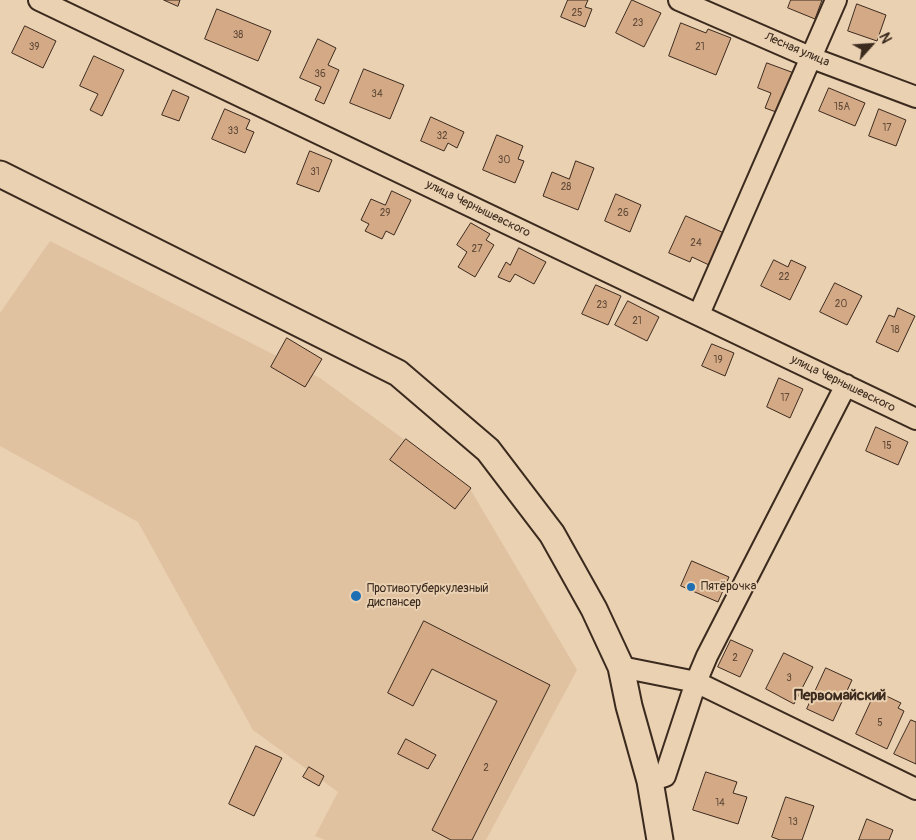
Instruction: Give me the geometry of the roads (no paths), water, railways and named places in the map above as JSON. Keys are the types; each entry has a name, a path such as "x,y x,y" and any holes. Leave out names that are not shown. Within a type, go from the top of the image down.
{"street":[{"name":"улица Чернышевского","path":"39,0 916,419"},
{"name":"Лесная улица","path":"679,0 812,58 916,97"},
{"path":"699,314 836,0"},
{"path":"0,174 398,373 488,450 546,527 594,609 620,667 650,781 660,840"},
{"path":"650,781 665,776 696,682 707,656 846,385"},
{"path":"620,667 696,682 916,789"}],"place":[{"name":"Пятёрочка","path":"691,587"},
{"name":"Противотуберкулезный диспансер","path":"356,596"}],"district":[{"name":"Первомайский","path":"840,696"}]}
